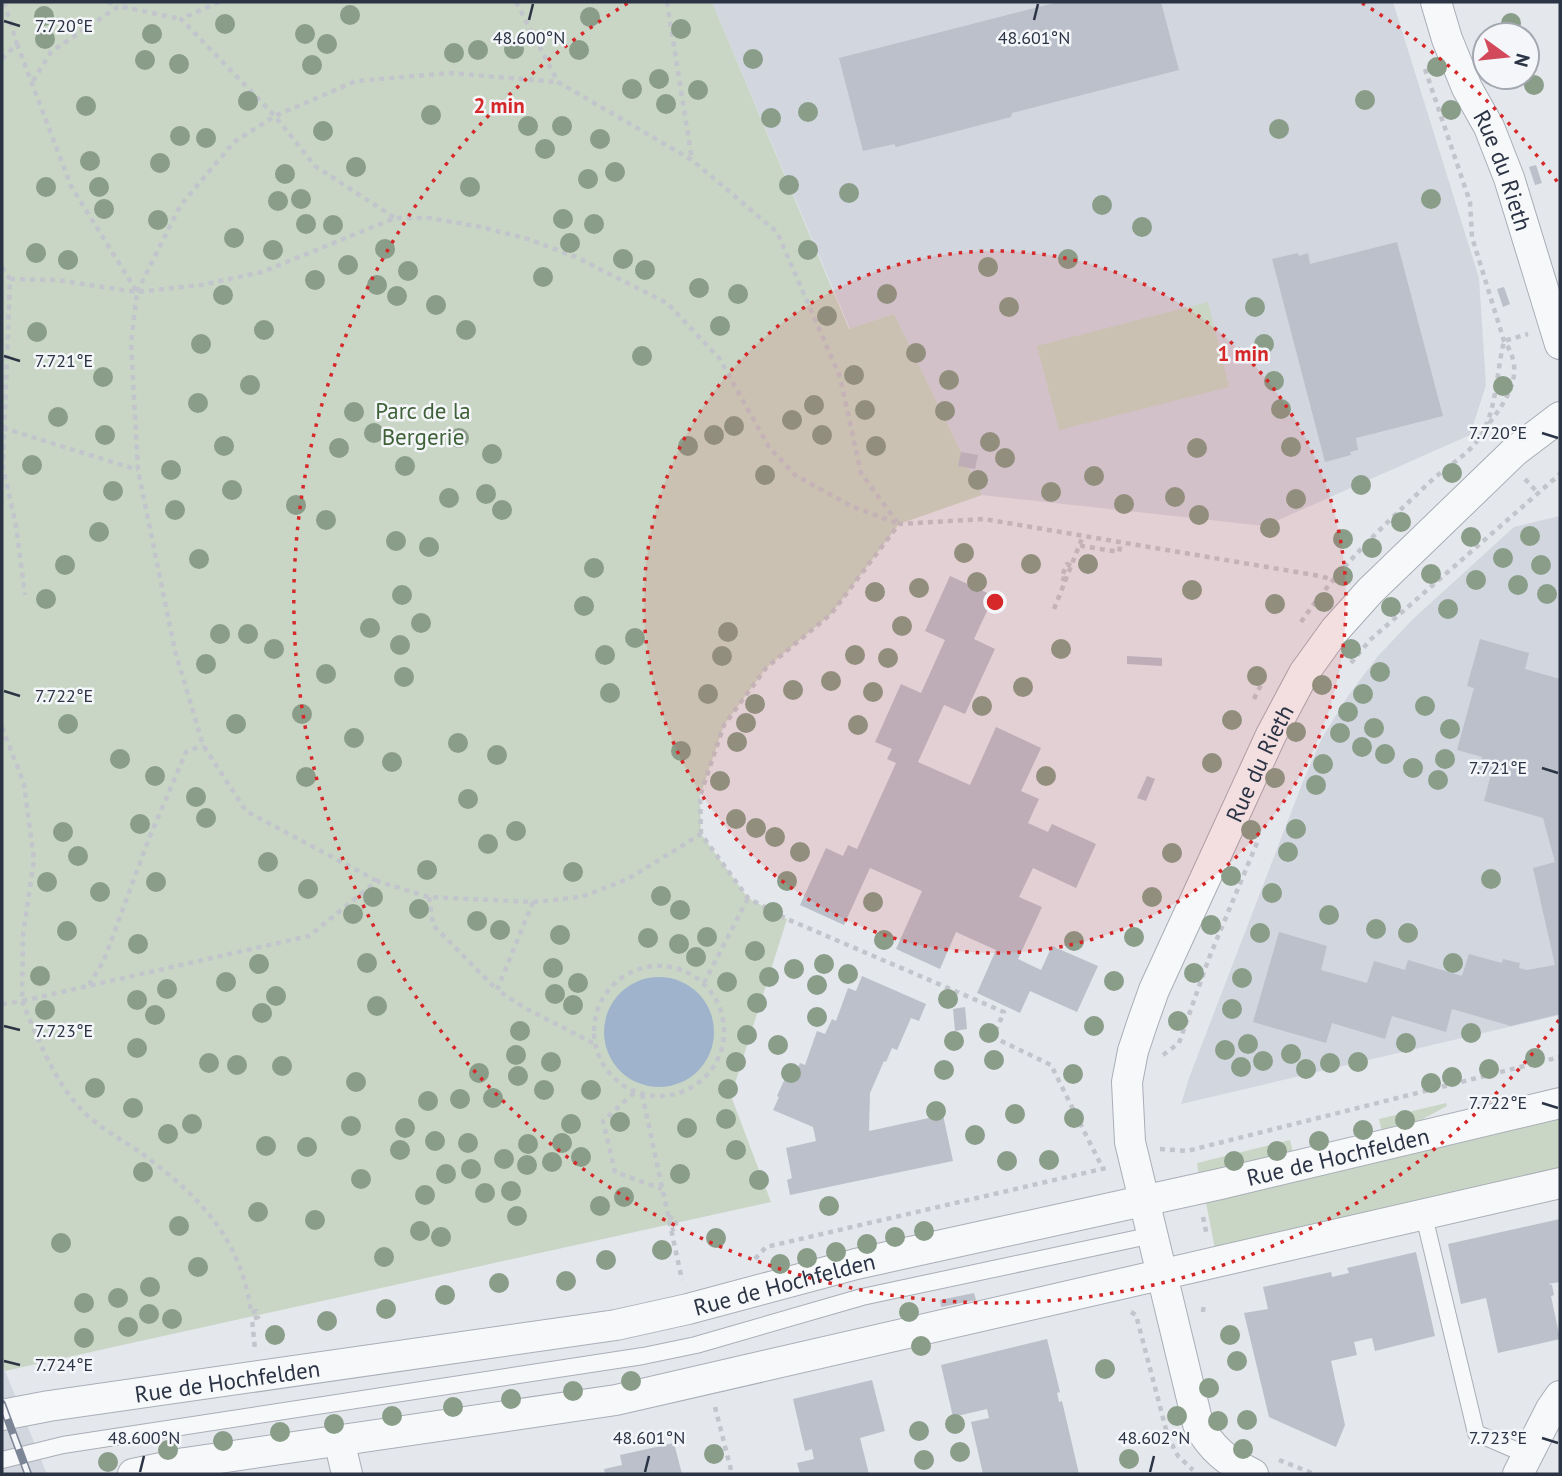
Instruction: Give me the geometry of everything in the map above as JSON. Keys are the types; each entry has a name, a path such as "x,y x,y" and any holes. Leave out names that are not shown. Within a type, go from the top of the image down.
{"street":[{"name":"Rue du Rieth","path":"1436,2 1457,64 1489,127 1508,178 1560,344"},
{"name":"Rue du Rieth","path":"1247,1467 1217,1453 1198,1424 1129,1142 1127,1082 1133,1051 1154,990 1287,704 1304,673 1335,630 1370,591 1515,451 1560,417"},
{"name":"Rue de Hochfelden","path":"2,1415 48,1406 615,1325 688,1309 856,1264 1232,1181 1560,1103"},
{"path":"133,1474 185,1463 616,1400 1560,1183"},
{"path":"1522,1465 1560,1396"},
{"path":"339,1440 346,1474"}],"lane":[{"path":"1424,1216 1476,1433 1522,1465"},
{"path":"2,1460 89,1441 643,1356 696,1345 862,1297 1153,1235"}],"path":[{"path":"4,2 17,44 71,186 137,292"},
{"path":"108,2 181,19 275,116 315,166 395,218"},
{"path":"181,19 219,2"},
{"path":"516,2 558,82"},
{"path":"667,2 692,160"},
{"path":"32,82 51,52 119,6"},
{"path":"2,60 17,44"},
{"path":"1420,56 1470,202 1472,237 1504,341 1515,363 1514,376 1500,409 1485,430"},
{"path":"701,834 628,879 581,897 533,902 429,897 377,881 246,811 203,745 175,651 138,470 131,342 137,292 180,206 234,142 275,116 356,80 451,73 558,82 692,160 776,232 840,377 861,473 899,524"},
{"path":"10,279 56,280 137,292 201,285 262,272 395,218 442,220 481,227 528,239 576,257 667,303 719,358 769,447 795,475 852,506 899,524 984,519 1320,576 1370,591"},
{"path":"2,267 10,279 3,467 16,526 25,595"},
{"path":"3,428 138,470"},
{"path":"1346,669 1370,640 1560,474"},
{"path":"749,1267 766,1247 1103,1170 1051,1065 993,1037 1004,1012 787,919 748,898 701,834 700,796 724,725 766,668 831,614 899,524"},
{"path":"1083,536 1082,546 1119,552 1121,542"},
{"path":"1054,609 1083,536"},
{"path":"2,727 24,784 34,860 23,935 22,1001 43,1052 59,1080 88,1116 144,1155 193,1195 223,1230 244,1275 252,1316 256,1354 245,1356"},
{"path":"89,985 104,960 148,841 186,752 203,745"},
{"path":"1160,1057 1179,1043 1209,958 1263,830"},
{"path":"2,1004 309,936 377,881"},
{"path":"429,897 433,925 497,990 525,1008 593,1043"},
{"path":"704,983 748,898"},
{"path":"497,990 533,902"},
{"path":"647,966 677,968 704,983 721,1011 724,1037 714,1067 688,1091 657,1098 634,1093 605,1071 593,1043 598,1005 618,979 647,966"},
{"path":"1154,1138 1158,1149 1187,1152 1560,1057"},
{"path":"634,1093 603,1121 615,1172 662,1189"},
{"path":"642,1094 682,1282"},
{"path":"1200,1206 1208,1241"},
{"path":"670,1284 695,1279"},
{"path":"1203,1322 1204,1302"},
{"path":"706,1381 732,1474"},
{"path":"1247,1467 1314,1474"}],"shaded area":[{"path":"712,2 1393,2 1479,278 1486,385 1470,435 1265,526 982,495 894,314 850,329"},
{"path":"1560,516 1560,1015 1181,1104 1302,784 1322,738 1348,696 1378,656 1413,619 1514,527"},
{"path":"2,1360 5,1371 47,1474 2,1474"}],"green space":[{"name":"Parc de la Bergerie","path":"2,2 712,2 849,329 894,314 982,495 899,524 831,614 766,668 724,725 700,796 701,834 748,898 787,919 731,1096 771,1202 5,1371 2,1360"},
{"path":"1208,302 1229,387 1059,430 1037,346"},
{"path":"1446,1103 1447,1106 1397,1133 1383,1136 1379,1119"},
{"path":"1560,1112 1560,1174 1216,1254 1206,1203"},
{"path":"1290,1140 1294,1157 1199,1175 1197,1163"}],"water":[{"path":"659,977 680,981 698,993 710,1011 714,1032 710,1053 698,1071 680,1083 659,1087 638,1083 620,1071 608,1053 604,1032 608,1011 620,993 638,981"}],"building":[{"path":"1058,2 1161,2 1179,70 1012,113 1011,117 896,147 894,144 863,151 839,58"},
{"path":"1536,165 1542,183 1535,185 1529,167"},
{"path":"1397,242 1443,416 1356,438 1358,450 1350,452 1351,455 1325,462 1272,259 1308,253 1310,264"},
{"path":"1504,287 1510,304 1503,307 1497,289"},
{"path":"961,452 978,455 975,469 958,466"},
{"path":"950,576 994,596 974,639 995,649 965,714 944,705 918,762 970,785 996,727 1041,748 1021,791 1039,799 1028,823 1048,832 1052,824 1096,844 1076,888 1033,868 1019,897 1042,907 1018,959 1041,970 1052,946 1098,966 1077,1012 1030,991 1020,1013 977,993 996,950 956,932 940,969 896,949 922,891 870,868 844,925 800,905 826,848 843,856 848,845 857,849 896,763 887,759 892,749 875,742 901,684 921,693 945,640 925,631"},
{"path":"1480,639 1529,653 1525,669 1560,679 1560,1014 1511,1026 1452,1009 1446,1032 1392,1016 1385,1039 1332,1023 1326,1043 1253,1022 1279,932 1327,946 1321,970 1367,983 1374,961 1405,970 1408,960 1462,976 1469,954 1502,963 1503,959 1520,963 1519,968 1527,970 1555,965 1533,868 1555,862 1543,818 1484,801 1491,774 1478,771 1482,757 1457,750 1474,688 1467,686"},
{"path":"1127,656 1162,658 1162,666 1127,664"},
{"path":"1147,776 1155,779 1146,801 1137,798"},
{"path":"862,976 926,1004 919,1021 911,1018 897,1050 892,1048 886,1062 884,1061 870,1093 869,1131 943,1115 953,1161 790,1195 787,1180 792,1178 786,1148 816,1141 813,1127 773,1110 779,1097 777,1096 787,1074 794,1077 800,1063 805,1065 817,1031 825,1034 832,1019 836,1021 848,988 856,991"},
{"path":"965,1007 967,1029 955,1031 953,1009"},
{"path":"1560,1219 1560,1282 1548,1284 1552,1285 1554,1295 1551,1296 1560,1339 1498,1353 1486,1298 1461,1304 1448,1244"},
{"path":"1416,1252 1435,1336 1375,1351 1372,1338 1354,1342 1357,1355 1331,1361 1345,1425 1336,1447 1269,1417 1244,1313 1268,1309 1263,1287 1331,1272 1332,1277 1349,1273 1347,1268"},
{"path":"974,1293 976,1300 941,1307 940,1300"},
{"path":"1047,1339 1060,1392 1057,1393 1059,1402 1062,1401 1079,1474 983,1474 971,1422 989,1418 987,1409 953,1417 941,1365"},
{"path":"872,1380 885,1431 860,1438 869,1474 800,1474 797,1463 814,1459 812,1449 805,1451 793,1399"},
{"path":"674,1443 682,1474 605,1474 604,1469 622,1465 620,1455"}],"railway":[{"path":"2,1404 28,1474"}]}
